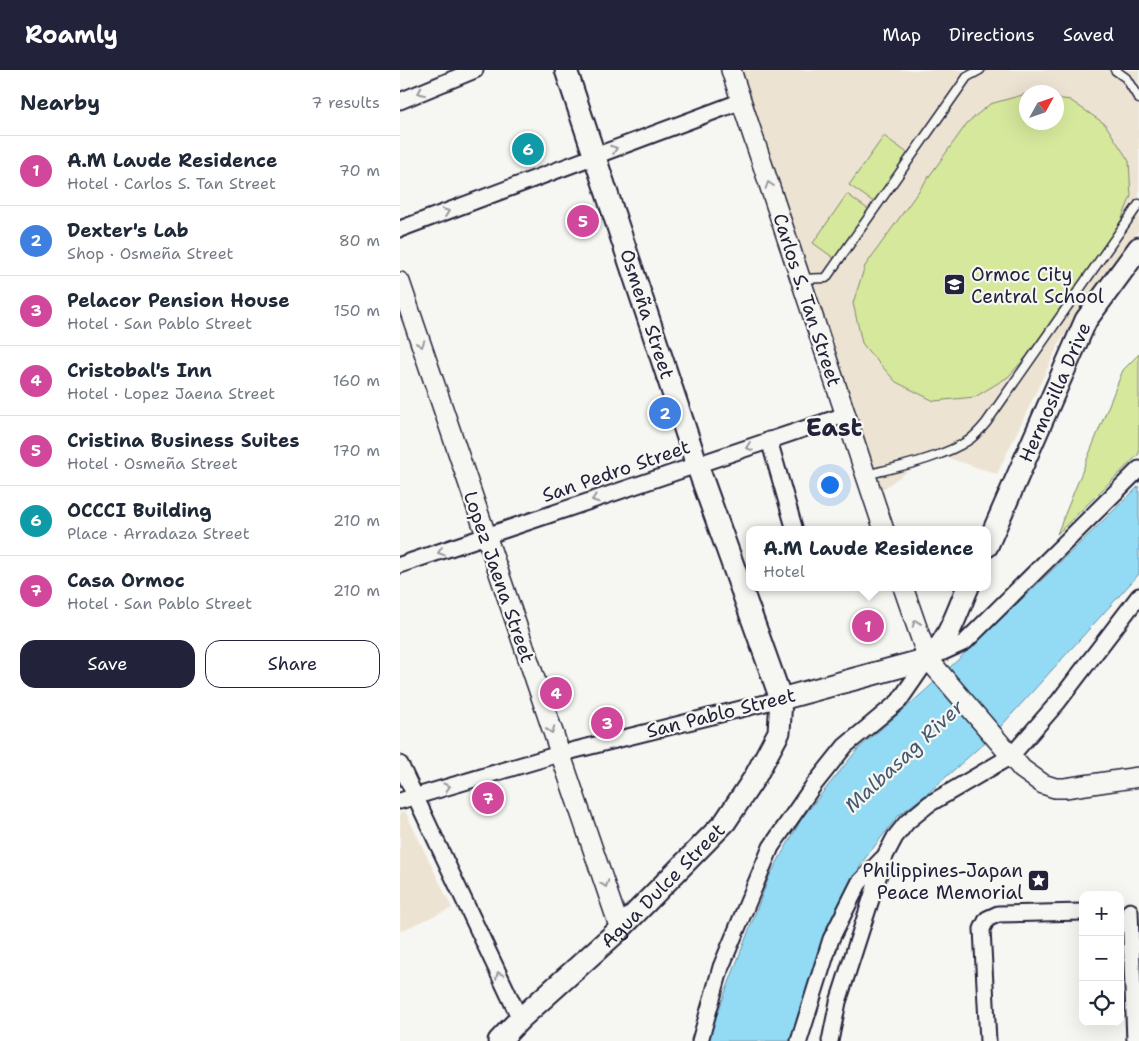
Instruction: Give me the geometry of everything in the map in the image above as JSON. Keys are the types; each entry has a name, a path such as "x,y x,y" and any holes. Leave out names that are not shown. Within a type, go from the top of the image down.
{"main road":[{"name":"Osmeña Street","path":"566,70 697,465 781,698"},
{"name":"Hermosilla Drive","path":"991,537 1086,320 1139,248"},
{"path":"934,666 938,650 945,640 966,591"},
{"name":"San Pablo Street","path":"781,698 934,666"},
{"name":"Agua Dulce Street","path":"499,1041 520,1019 620,929 725,822 755,777 778,732 781,698"}],"street":[{"path":"400,100 475,70"},
{"name":"Carlos S. Tan Street","path":"732,70 844,415 883,526"},
{"path":"400,229 742,101"},
{"name":"Lopez Jaena Street","path":"400,282 620,929"},
{"name":"San Pedro Street","path":"400,565 844,415"},
{"path":"769,440 794,526"},
{"path":"700,1041 721,967 771,847 813,786 845,746 899,701 934,666 965,642 1139,469"},
{"path":"905,591 934,666 1006,750 1033,778 1055,788 1078,788 1139,776"},
{"path":"830,1041 838,1002 885,856 895,837 907,822 928,804 1006,750 1058,702 1139,596"},
{"name":"San Pablo Street","path":"400,801 560,754 781,698"},
{"path":"400,764 520,1019"},
{"path":"799,1041 832,939 859,883 885,856"},
{"path":"1130,911 1135,1041"},
{"path":"988,1041 982,929 987,919 998,914 1079,912"}],"lane":[{"path":"800,279 826,278 966,77 980,70"},
{"path":"1115,70 1126,78 1139,99"},
{"path":"865,475 908,464 956,447 971,438 992,415 1139,204"}],"shaded area":[{"name":"Ormoc City Central School","path":"739,70 1139,70 1139,230 1061,340 997,474 933,453 879,492"},
{"path":"405,811 452,908 400,931 400,813"}],"green space":[{"path":"1019,96 1019,130 1064,130 1064,99 1070,100 1105,124 1129,161 1131,196 1116,233 1038,344 1008,377 975,397 934,401 896,382 869,352 862,343 853,303 865,266 968,122 990,104"},
{"path":"884,136 913,157 878,205 849,185"},
{"path":"847,194 876,215 842,264 813,243"},
{"path":"1139,354 1139,454 1057,534 1123,370"}],"water":[{"name":"Malbasag River","path":"1139,486 1139,574 993,735 928,793 898,816 863,861 829,927 790,1041 707,1041 769,877 802,818 858,749 926,690"}],"place":[{"name":"OCCCI Building","path":"528,149"},
{"name":"Cristina Business Suites","path":"583,221"},
{"name":"Ormoc City Central School","path":"955,285"},
{"name":"Dexter's Lab","path":"665,413"},
{"name":"A.M Laude Residence","path":"868,626"},
{"name":"Cristobal's Inn","path":"556,693"},
{"name":"Pelacor Pension House","path":"607,723"},
{"name":"Casa Ormoc","path":"488,798"},
{"name":"Philippines-Japan Peace Memorial","path":"1039,881"}],"district":[{"name":"East","path":"834,428"}]}
